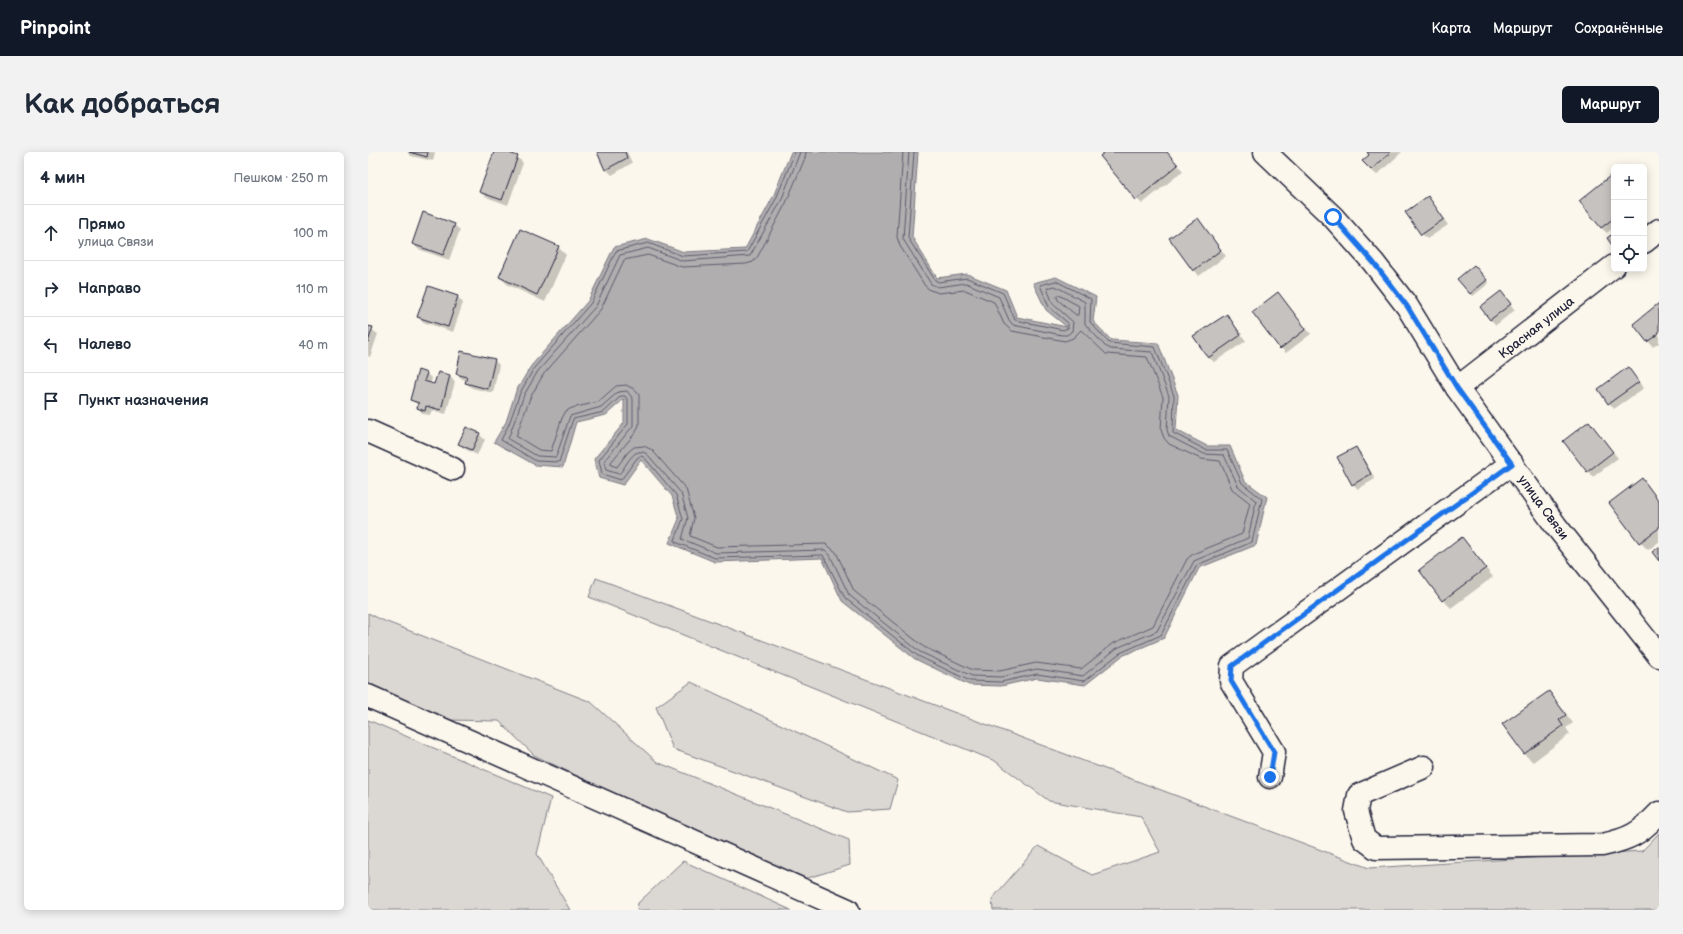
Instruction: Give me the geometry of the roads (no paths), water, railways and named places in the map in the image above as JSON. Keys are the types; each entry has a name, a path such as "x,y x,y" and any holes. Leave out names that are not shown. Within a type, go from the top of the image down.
{"main road":[{"name":"улица Связи","path":"1265,152 1333,217 1373,262 1407,306 1457,388 1556,526 1659,656"},
{"path":"1647,240 1659,230"},
{"name":"Красная улица","path":"1457,388 1611,268"},
{"path":"368,431 453,469"},
{"path":"1270,777 1274,752 1231,681 1232,666 1512,464"},
{"path":"368,696 848,910"},
{"path":"1424,767 1359,795 1356,811 1364,839 1376,848 1602,845 1626,840 1644,828 1659,813"}],"water":[{"path":"791,152 918,152 912,237 937,278 967,274 1006,290 1017,317 1067,327 1046,310 1033,283 1056,277 1096,297 1093,321 1111,340 1158,343 1178,395 1176,430 1207,446 1230,446 1245,481 1267,497 1256,545 1199,568 1164,638 1122,656 1085,685 1037,678 1001,686 969,685 915,659 842,601 822,558 715,562 669,543 679,519 672,496 641,460 623,485 599,478 594,459 624,423 624,399 606,415 576,422 563,467 535,465 494,442 506,422 516,391 531,366 588,301 614,247 648,239 684,252 745,249 773,197"}]}
